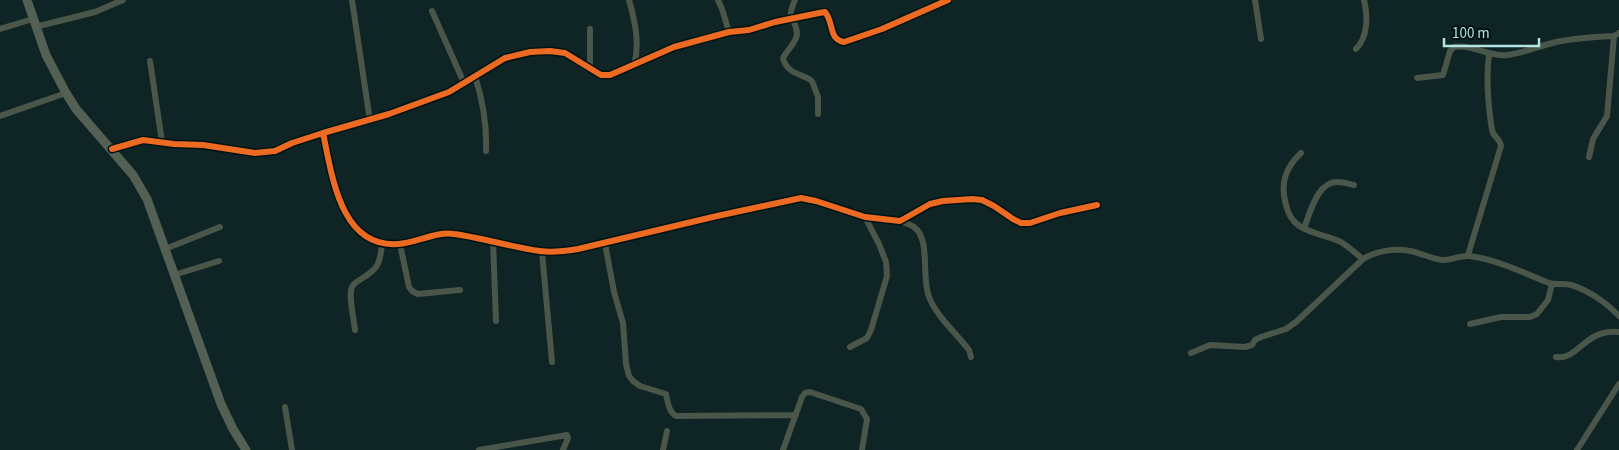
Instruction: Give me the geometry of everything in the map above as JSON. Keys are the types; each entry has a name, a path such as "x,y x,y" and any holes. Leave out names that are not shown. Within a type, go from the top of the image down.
{"street":[{"path":"27,0 46,55 76,109 133,175 147,199 221,404 243,448"},
{"path":"0,29 95,12 123,0"},
{"path":"352,0 370,120"},
{"path":"630,0 636,24 636,55 634,65"},
{"path":"718,0 729,32"},
{"path":"795,0 790,15 797,34 783,58 788,69 812,81 818,97 818,114"},
{"path":"112,149 143,140 266,153 323,133 370,120 449,92 505,58 530,52 550,51 565,54 602,75 610,75 674,46 729,32 749,30 791,18 825,12 829,16 833,35 838,41 844,42 882,29 948,0"},
{"path":"1255,0 1261,39"},
{"path":"1356,49 1361,44 1365,34 1364,0"},
{"path":"432,11 464,83"},
{"path":"590,29 590,67"},
{"path":"1417,78 1443,75 1450,51 1454,47 1478,48 1489,54 1506,55 1556,42 1616,34 1607,116 1593,139 1589,157"},
{"path":"1468,255 1501,146 1492,131 1487,73 1489,54"},
{"path":"150,60 162,142"},
{"path":"475,76 482,96 487,126 486,151"},
{"path":"0,116 66,92"},
{"path":"323,133 338,198 344,211 368,238 382,244 400,244 451,233 542,252 562,252 801,198 865,217 900,221 913,226 923,238 925,252 924,274 930,299 969,350 971,357"},
{"path":"1301,153 1287,170 1283,183 1284,198 1289,214 1296,224 1341,242 1362,259"},
{"path":"1304,228 1319,193 1324,188 1330,183 1338,182 1354,185"},
{"path":"900,221 918,209 930,204 972,198 982,200 994,206 1022,224 1060,212 1096,205"},
{"path":"850,347 867,338 887,276 886,262 880,244 865,217"},
{"path":"166,250 220,227"},
{"path":"493,241 496,321"},
{"path":"604,242 614,292 623,322 626,364 629,376 633,381 640,386 666,394 672,414 676,416 796,415"},
{"path":"355,330 350,295 352,287 377,267 381,256 382,244"},
{"path":"400,244 412,292 418,294 460,290"},
{"path":"1191,353 1210,346 1245,347 1252,345 1261,337 1286,329 1296,322 1362,259 1371,254 1399,250 1410,251 1442,260 1468,255 1510,267 1552,284 1569,284 1600,300 1619,316"},
{"path":"542,252 552,362"},
{"path":"174,275 219,261"},
{"path":"1470,324 1501,317 1530,317 1537,314 1548,300 1552,284"},
{"path":"1556,357 1563,358 1572,354 1593,336 1609,332 1619,332"},
{"path":"1577,450 1619,384"},
{"path":"783,450 802,397 805,393 810,392 861,409 867,419 862,450"},
{"path":"286,407 292,450"},
{"path":"663,450 666,432"},
{"path":"479,450 567,435 568,438 563,450"}],"cycle path":[{"path":"112,149 143,140 203,145 255,153 275,151 292,143 389,114 449,92 505,58 530,52 550,51 565,53 601,75 610,75 674,47 729,32 749,30 775,22 825,12 833,34 844,42 882,29 948,0"},
{"path":"323,133 335,188 351,222 363,234 378,242 398,244 447,234 540,251 564,251 801,198 865,217 900,221 930,204 943,201 982,200 1021,223 1030,223 1060,213 1097,205"}]}
